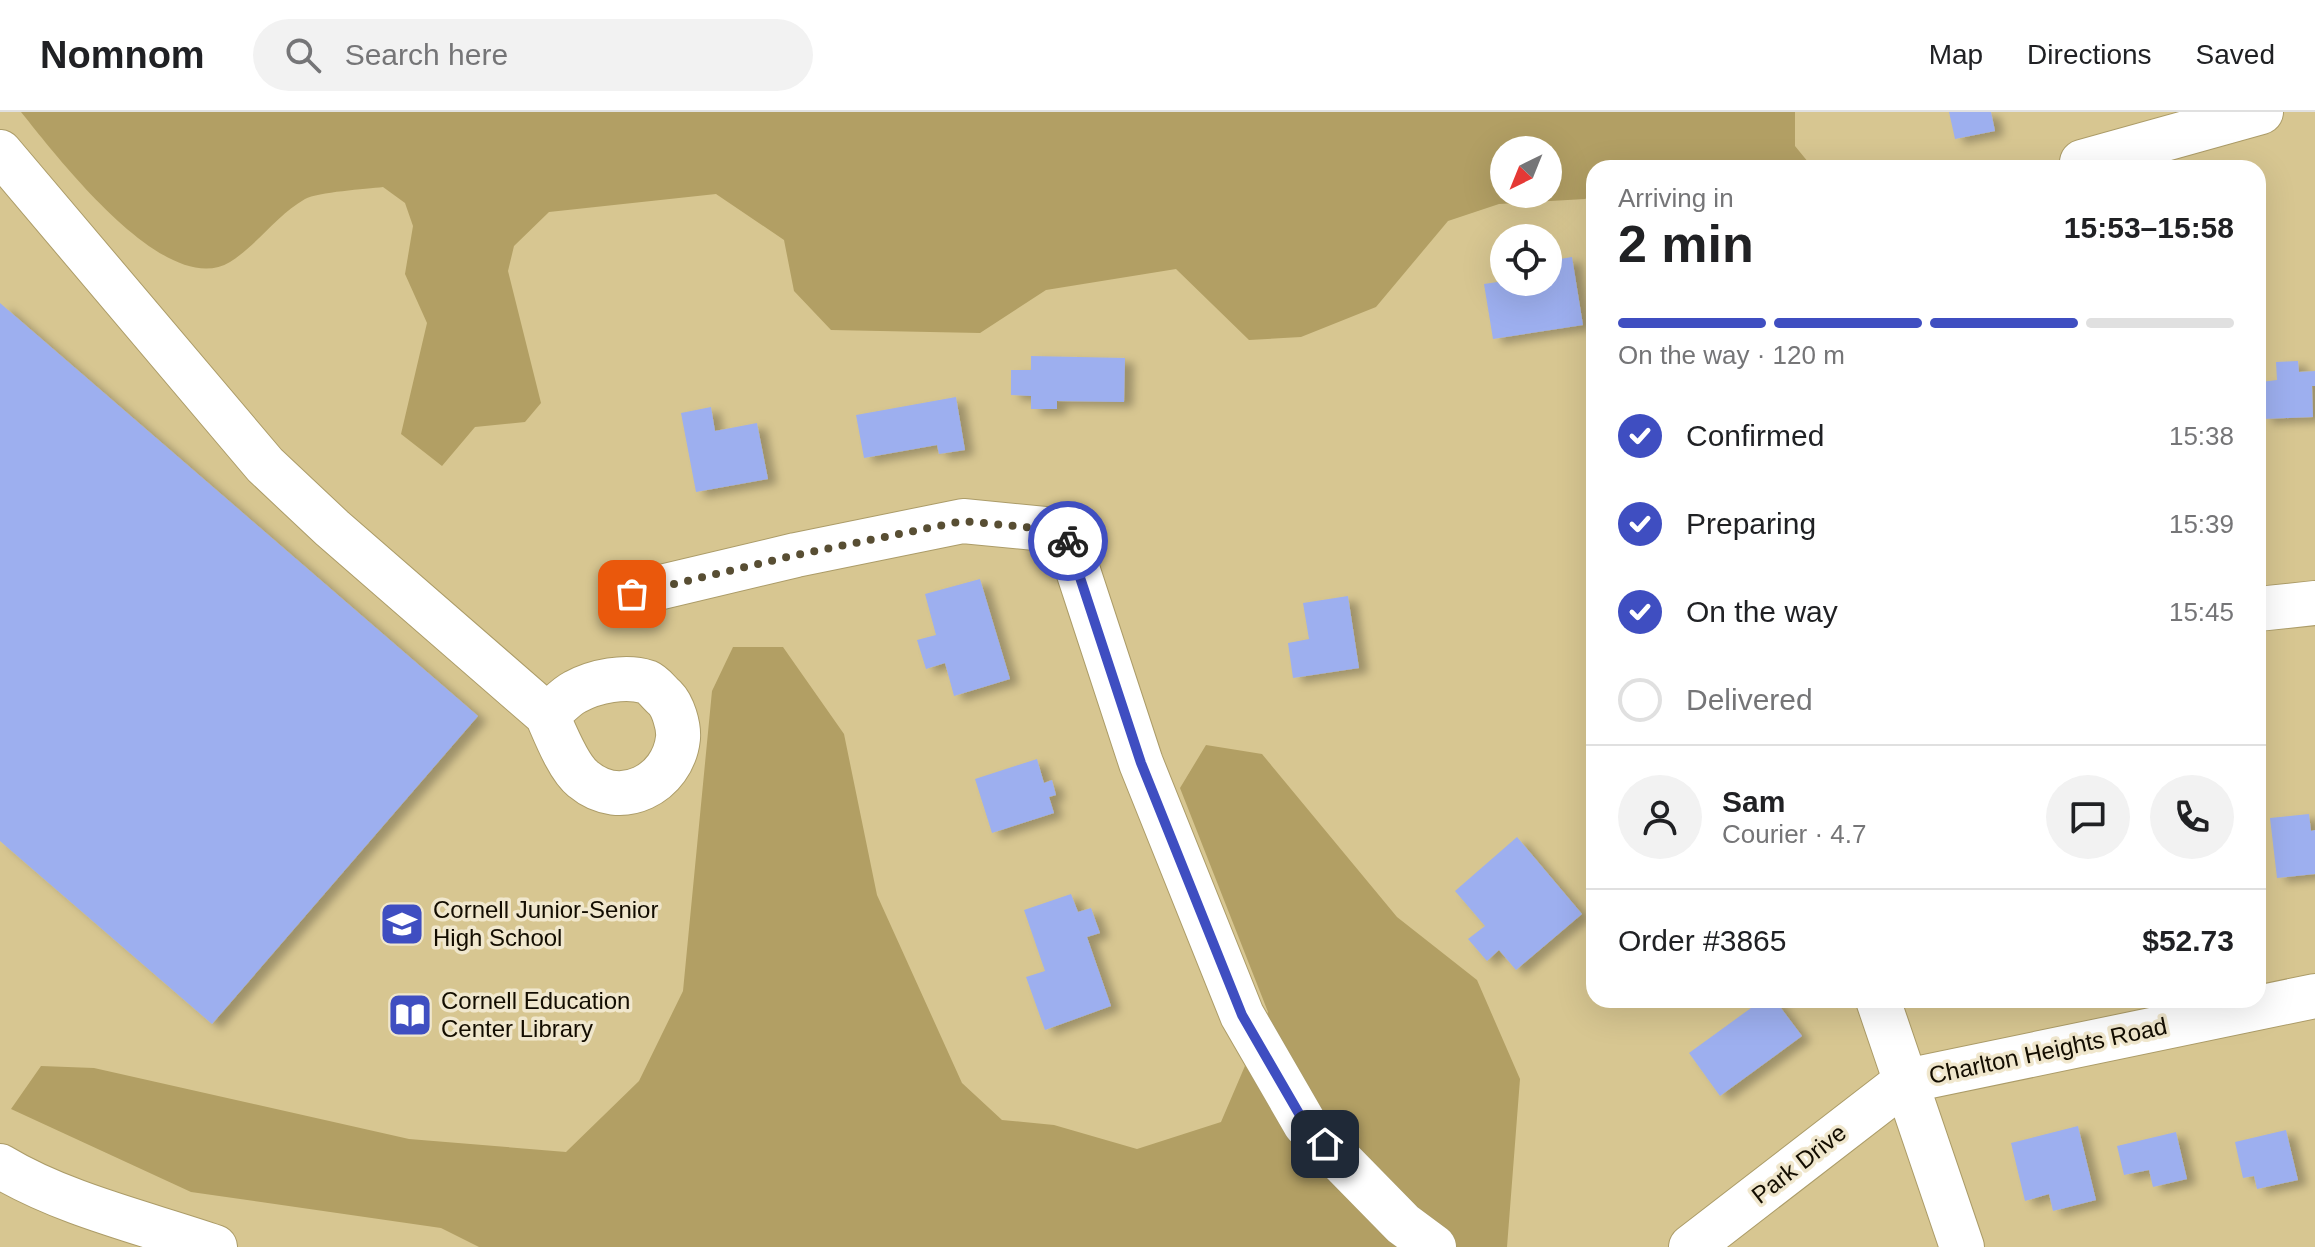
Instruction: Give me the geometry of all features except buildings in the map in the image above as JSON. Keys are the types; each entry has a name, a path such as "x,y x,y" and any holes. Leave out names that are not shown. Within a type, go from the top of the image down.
{"street":[{"path":"2089,160 2261,112"},
{"path":"0,152 265,465 332,528 547,715"},
{"path":"632,594 796,555 963,521 1065,531 1141,763 1242,1015 1305,1124 1403,1224 1434,1247"},
{"path":"2266,608 2315,603"},
{"name":"Charlton Heights Road","path":"2266,1006 2315,996"},
{"path":"1881,1008 1906,1081"},
{"name":"Charlton Heights Road","path":"1962,1247 1906,1081 2257,1008"},
{"name":"Park Drive","path":"1691,1247 1906,1081"},
{"path":"0,1166 67,1197 215,1247"}],"shaded area":[{"path":"21,112 1795,112 1795,146 1806,160 1586,160 1586,198 1562,200 1562,136 1490,136 1490,207 1448,221 1376,307 1301,337 1249,340 1176,269 1046,290 980,333 831,330 794,291 784,240 716,194 549,212 514,246 508,271 541,403 525,422 475,427 442,466 401,434 427,323 405,274 413,226 405,203 383,187 311,197 285,213 230,262 204,269 175,261 145,243 86,189"},
{"path":"733,647 783,647 844,734 877,895 962,1083 1002,1120 1054,1125 1137,1149 1221,1122 1268,1012 1180,788 1206,745 1262,754 1397,917 1477,980 1520,1079 1507,1247 479,1247 441,1228 191,1192 11,1109 41,1066 94,1068 409,1139 566,1152 639,1081 683,991 712,691"}],"way so far":[{"path":"632,594 796,555 963,521 1065,531 1068,541"}],"place":[{"name":"Cornell Junior-Senior High School","path":"402,924"},
{"name":"Cornell Education Center Library","path":"410,1015"}],"route":[{"path":"1068,541 1141,763 1242,1015 1305,1124 1325,1144"}]}
